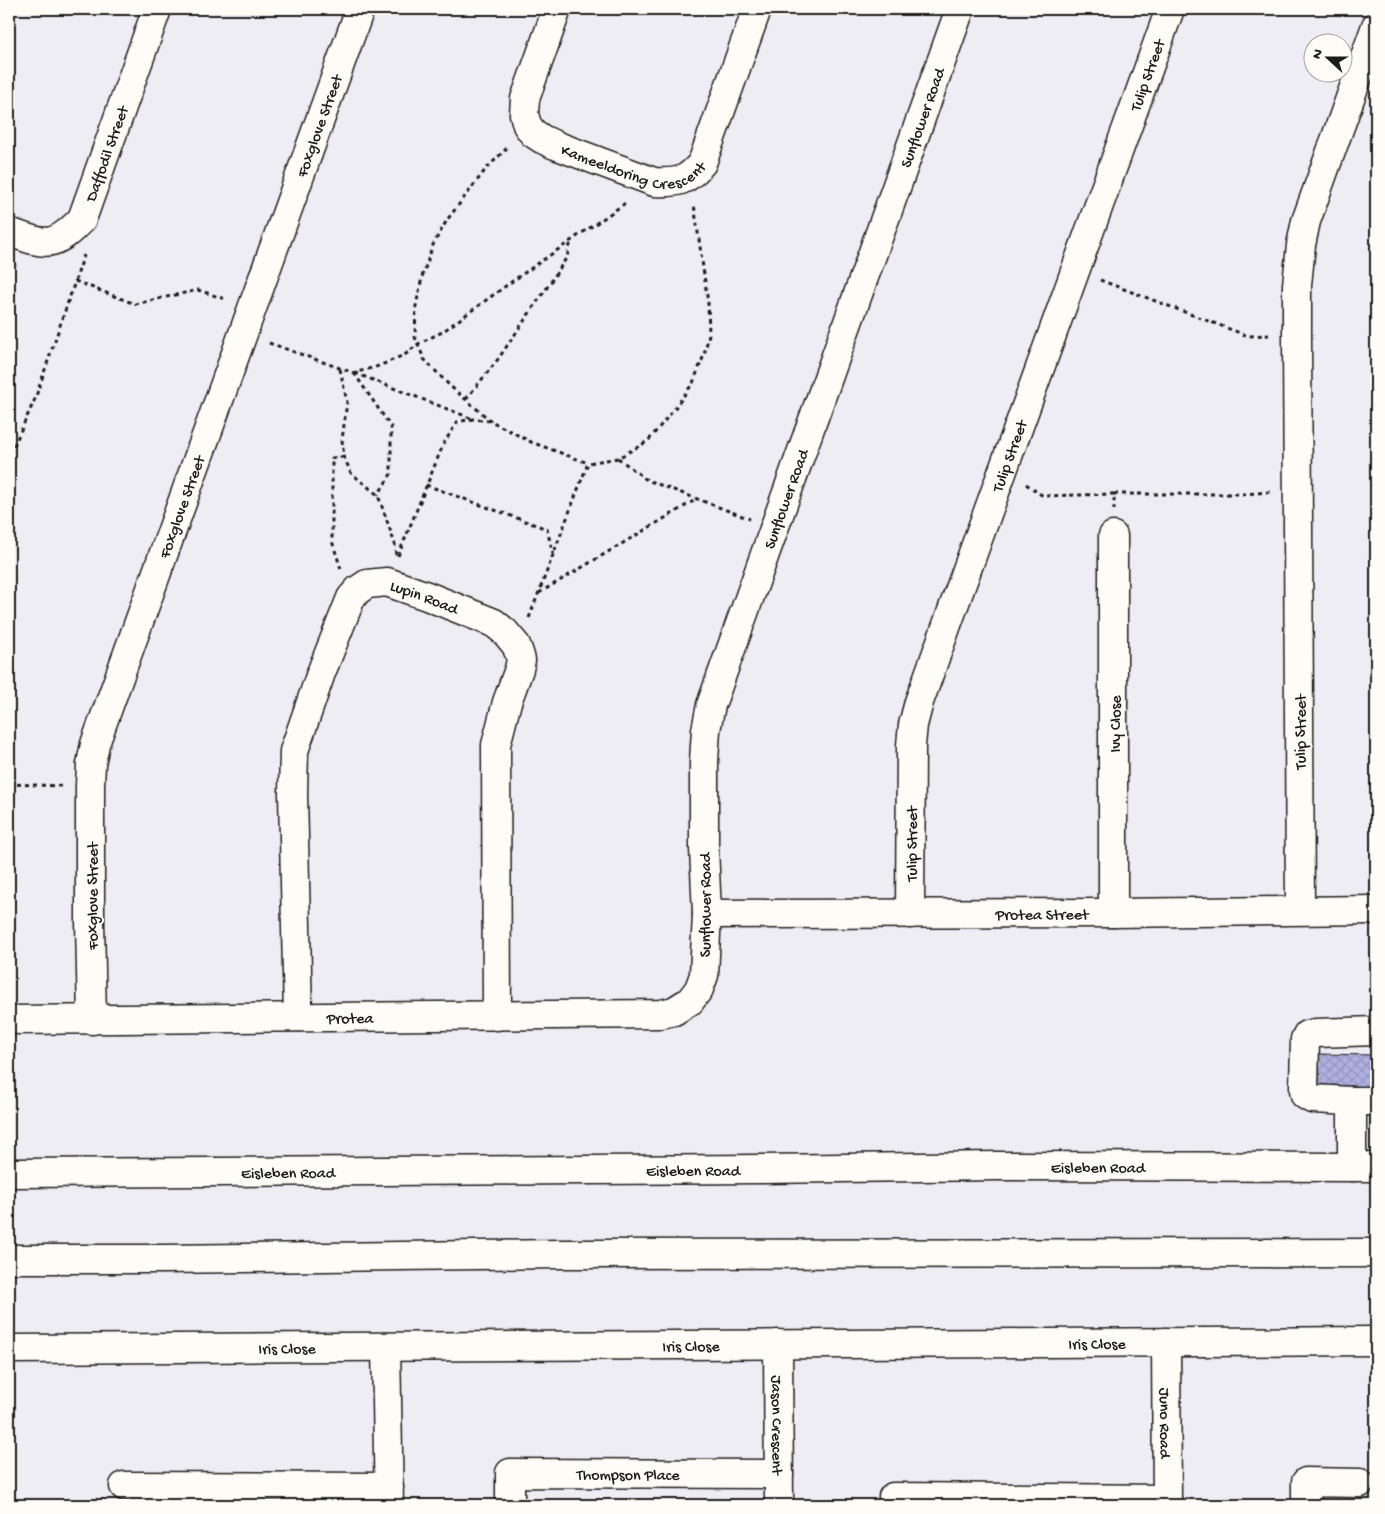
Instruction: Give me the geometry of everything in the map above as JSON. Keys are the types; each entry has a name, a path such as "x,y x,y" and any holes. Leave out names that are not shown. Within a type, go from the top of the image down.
{"street":[{"name":"Daffodil Street","path":"9,232 38,243 50,242 61,238 82,219 157,9"},
{"name":"Foxglove Street","path":"92,1020 90,786 91,764 95,744 360,9"},
{"path":"527,124 524,114 525,98 558,9"},
{"name":"Kameeldoring Crescent","path":"527,124 533,133 542,140 654,182 682,181 693,174 702,163 757,9"},
{"name":"Sunflower Road","path":"690,1001 700,989 704,975 707,914 704,848 704,761 710,705 960,9"},
{"name":"Tulip Street","path":"910,914 911,746 913,725 919,702 1170,9"},
{"name":"Tulip Street","path":"1300,910 1298,268 1306,221 1376,28"},
{"name":"Ivy Close","path":"1113,536 1113,913"},
{"name":"Lupin Road","path":"351,598 367,584 387,582 494,623 506,632 516,645 520,660 496,745 497,1016"},
{"path":"298,1016 293,793 294,751 351,598"},
{"name":"Protea Street","path":"707,914 1376,910"},
{"name":"Protea","path":"9,1020 661,1014 674,1011 690,1001"},
{"path":"1364,1167 1364,1101 1312,1099 1305,1095 1304,1039 1316,1033 1376,1032"},
{"name":"Eisleben Road","path":"9,1173 762,1170 998,1166 1364,1167"},
{"path":"9,1259 581,1254 1376,1253"},
{"name":"Iris Close","path":"9,1349 1373,1341"},
{"name":"Juno Road","path":"1166,1342 1167,1502"},
{"name":"Jason Crescent","path":"778,1344 779,1505"},
{"path":"124,1486 389,1496 386,1347"},
{"name":"Thompson Place","path":"510,1505 510,1473 779,1474"},
{"path":"1306,1505 1306,1482 1360,1483"},
{"path":"893,1497 1167,1502"}],"path":[{"path":"527,124 506,150 486,169 464,197 447,220 433,245 422,277 416,306 415,337 424,359 450,386 491,421 531,442 588,463 618,458 648,441 693,383 704,355 709,334 708,303 692,195 682,181"},
{"path":"354,373 380,366 406,354 418,344 442,332 654,182"},
{"path":"9,452 12,450 35,399 87,248 82,219"},
{"path":"466,400 496,362 548,286 567,257 571,241"},
{"path":"1076,269 1119,288 1248,336 1297,334"},
{"path":"75,281 135,304 198,290 247,321 339,368 473,419 491,421"},
{"path":"339,368 347,402 342,440 344,457 351,473 378,495 395,544 396,560 443,445 458,422 473,419"},
{"path":"354,373 391,427 391,474 378,495"},
{"path":"344,457 332,458 332,540 351,598"},
{"path":"618,458 647,480 774,527"},
{"path":"506,632 528,620 588,463"},
{"path":"1004,468 1043,496 1242,494 1298,490"},
{"path":"426,485 547,529 553,554"},
{"path":"1113,536 1114,494"},
{"path":"538,594 697,499"},
{"path":"9,784 90,786"}],"building":[{"path":"1317,1054 1376,1055 1376,1090 1316,1089"}]}
